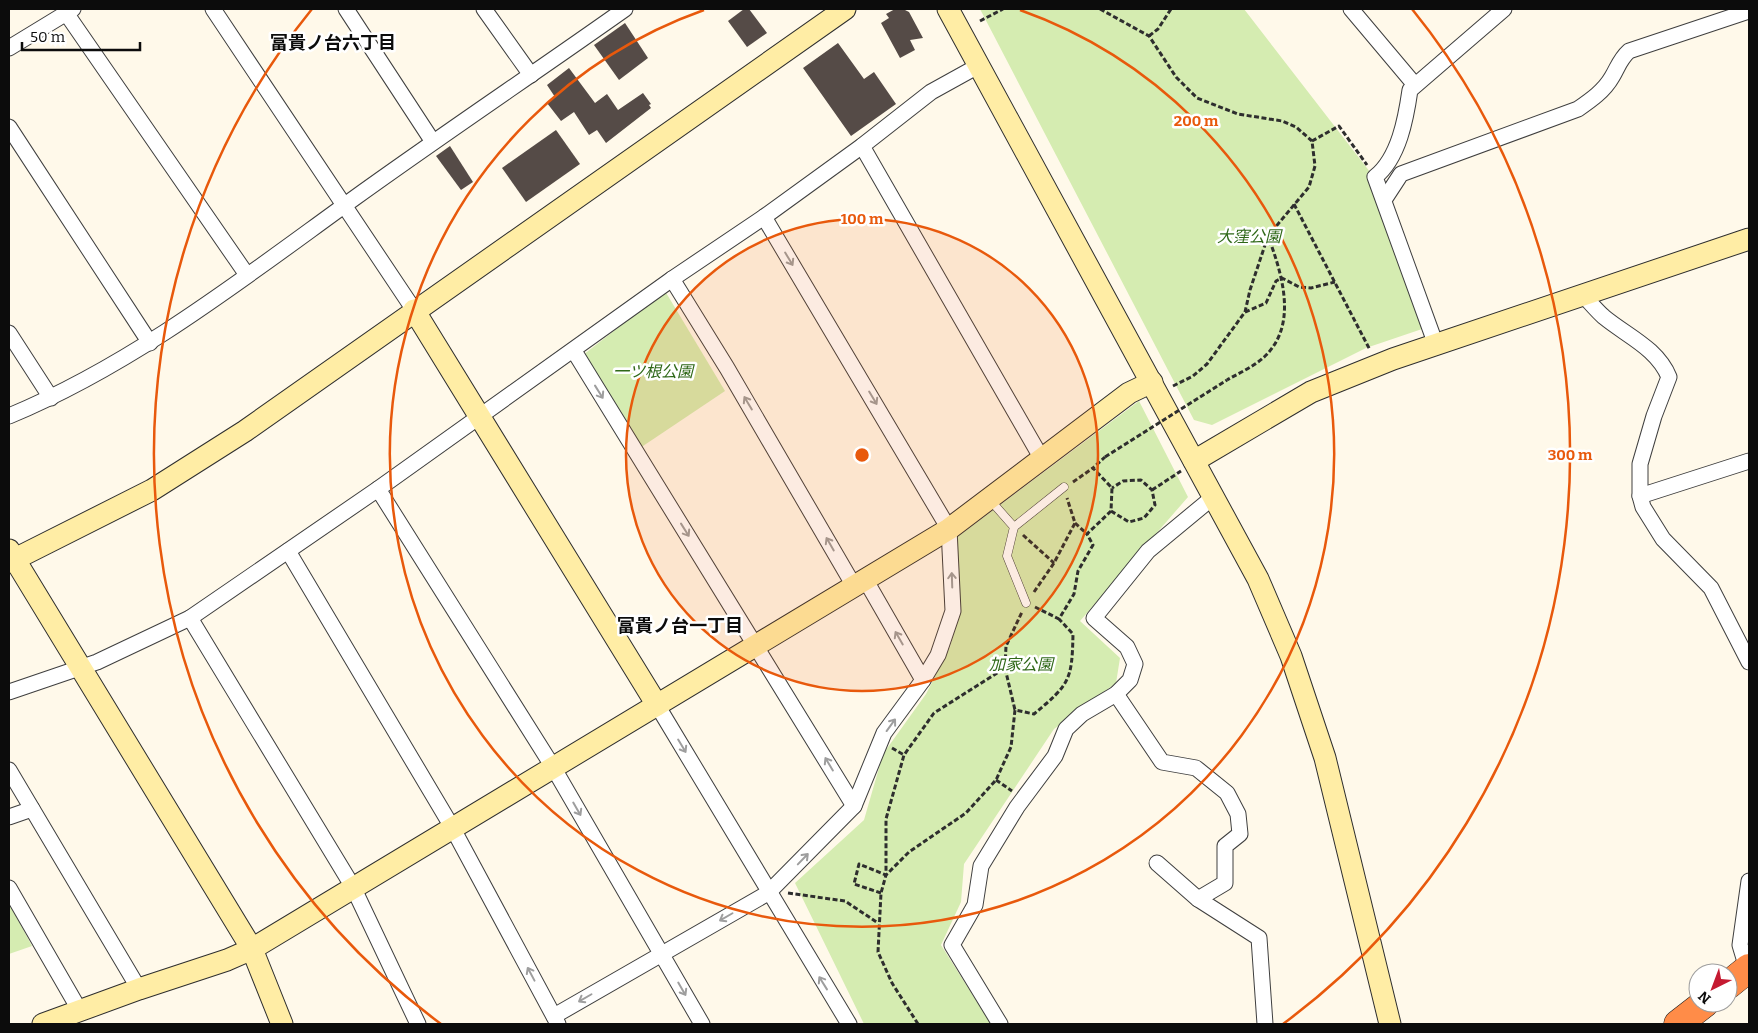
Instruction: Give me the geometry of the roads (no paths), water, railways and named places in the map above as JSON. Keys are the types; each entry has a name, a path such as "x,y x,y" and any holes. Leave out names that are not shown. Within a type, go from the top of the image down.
{"highway":[{"path":"1678,1024 1692,1013"}],"street":[{"path":"213,9 414,310 771,890 849,1024"},
{"path":"346,9 433,142"},
{"path":"484,9 531,76"},
{"path":"9,416 51,398 150,343 433,142 531,76 625,9"},
{"path":"282,1024 252,949 81,668 11,558 152,490 245,431 414,310 844,9"},
{"path":"948,9 1152,382 1212,498 1258,579 1294,665 1325,758 1390,1024"},
{"path":"1352,9 1414,84"},
{"path":"1436,345 1375,177 1384,170 1406,125 1410,90 1414,84 1504,9"},
{"path":"9,48 69,11 248,275"},
{"path":"1384,200 1401,174 1578,109 1597,96 1607,85 1620,60 1629,51 1749,11"},
{"path":"9,692 81,668 190,618 378,489 478,415 574,351 672,279 764,217 862,146 931,92 978,66"},
{"path":"9,127 150,343"},
{"path":"862,146 1042,459"},
{"path":"288,551 452,827 556,1020 771,890 854,806 884,734 924,680 938,655 953,611 949,529 764,217"},
{"path":"1194,461 1311,392 1436,345 1749,239"},
{"path":"672,279 860,583 924,680"},
{"path":"1582,294 1602,316 1654,353 1664,366 1669,377 1654,416 1640,464 1642,507 1663,539 1711,588 1749,662"},
{"path":"9,333 51,398"},
{"path":"574,351 854,806"},
{"path":"43,1024 139,989 228,960 252,949 949,529 1129,393 1152,382"},
{"path":"1640,496 1749,461"},
{"path":"378,489 553,767 702,1024"},
{"path":"1000,1024 952,945 975,905 981,866 1018,807 1054,756 1066,729 1082,714 1116,694 1130,680 1135,664 1127,647 1094,618 1148,551 1212,498"},
{"path":"190,618 353,887 418,1024"},
{"path":"1116,694 1162,762 1196,768 1227,793 1238,814 1240,834 1225,846 1225,883 1198,899"},
{"path":"9,770 139,989"},
{"path":"9,817 32,809"},
{"path":"1157,863 1198,899 1259,938 1265,1024"},
{"path":"1743,975 1740,945 1749,880"},
{"path":"9,888 80,1011"}],"lane":[{"path":"1026,603 1007,556 1014,528 1064,487"},
{"path":"989,499 1014,528"}],"district":[{"name":"富貴ノ台六丁目","path":"333,43"},
{"name":"富貴ノ台一丁目","path":"680,626"}],"park label":[{"name":"大窪公園","path":"1249,236"},
{"name":"一ツ根公園","path":"653,371"},
{"name":"加家公園","path":"1021,664"}]}
